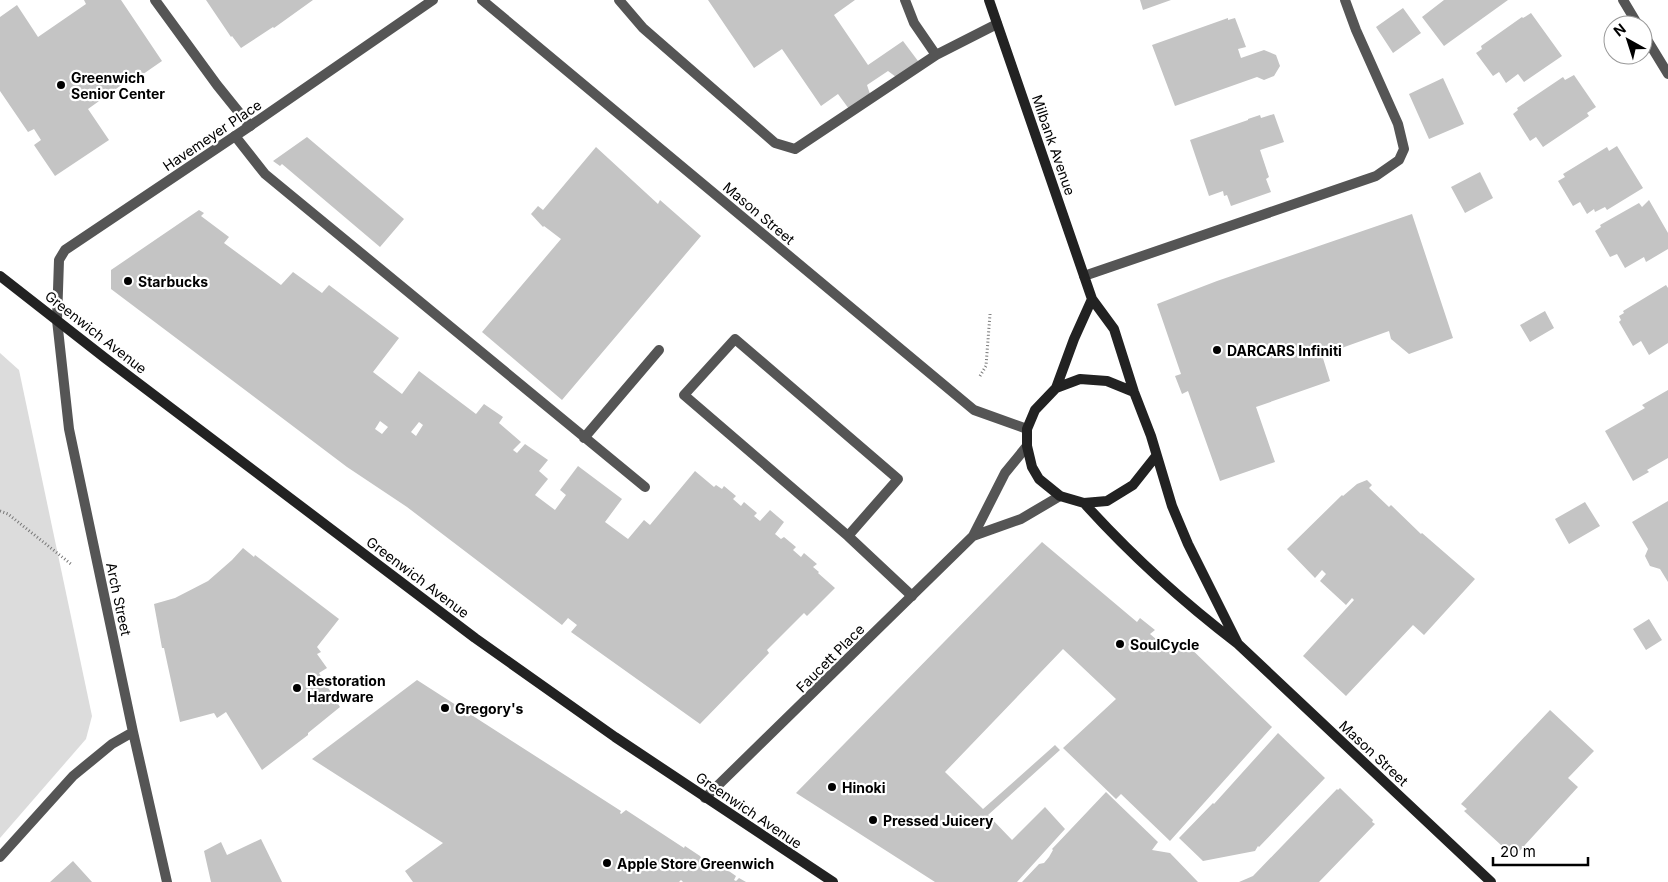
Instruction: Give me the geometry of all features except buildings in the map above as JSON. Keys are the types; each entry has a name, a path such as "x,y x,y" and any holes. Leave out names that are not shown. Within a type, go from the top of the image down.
{"main road":[{"name":"Milbank Avenue","path":"989,0 1092,299 1114,329 1134,392"},
{"name":"Greenwich Avenue","path":"0,276 475,638 615,737 830,881"},
{"path":"1092,299 1074,339 1056,388 1035,410 1027,430 1026,446 1032,467 1039,479 1060,496 1084,503 1107,501 1133,485 1156,456"},
{"path":"1056,388 1080,380 1107,381 1134,392"},
{"name":"Mason Street","path":"1134,392 1151,436 1172,506 1188,544 1238,644"},
{"name":"Mason Street","path":"1084,503 1109,530 1189,606 1238,644 1491,882"}],"street":[{"path":"155,0 217,86 250,126"},
{"name":"Havemeyer Place","path":"57,320 59,260 65,250 250,126 432,0"},
{"name":"Mason Street","path":"482,0 974,410 1027,430"},
{"path":"619,0 642,28 775,143 795,149 936,55 997,24"},
{"path":"906,0 914,23 936,55"},
{"path":"1084,276 1376,176 1399,160 1404,149 1398,124 1356,30 1346,0"},
{"path":"1623,0 1632,15"},
{"path":"1653,49 1668,74"},
{"path":"235,136 265,174 645,487"},
{"name":"Arch Street","path":"57,320 69,429 133,732 167,882"},
{"path":"848,536 898,479 735,339 684,395 848,536 912,596"},
{"path":"584,438 659,350"},
{"name":"Faucett Place","path":"705,798 740,766 973,536 1005,473 1026,446"},
{"name":"Faucett Place","path":"973,536 1021,518 1060,496"},
{"path":"0,857 73,776 112,744 133,732"}],"path":[{"path":"980,376 986,366 990,314"},
{"path":"0,511 8,514 71,564"}],"shaded area":[{"path":"0,353 19,370 92,716 86,739 0,838"}],"place":[{"name":"Greenwich Senior Center","path":"61,85"},
{"name":"Starbucks","path":"128,281"},
{"name":"DARCARS Infiniti","path":"1217,350"},
{"name":"SoulCycle","path":"1120,644"},
{"name":"Restoration Hardware","path":"297,688"},
{"name":"Gregory's","path":"445,708"},
{"name":"Hinoki","path":"832,787"},
{"name":"Pressed Juicery","path":"873,820"},
{"name":"Apple Store Greenwich","path":"607,863"}]}
